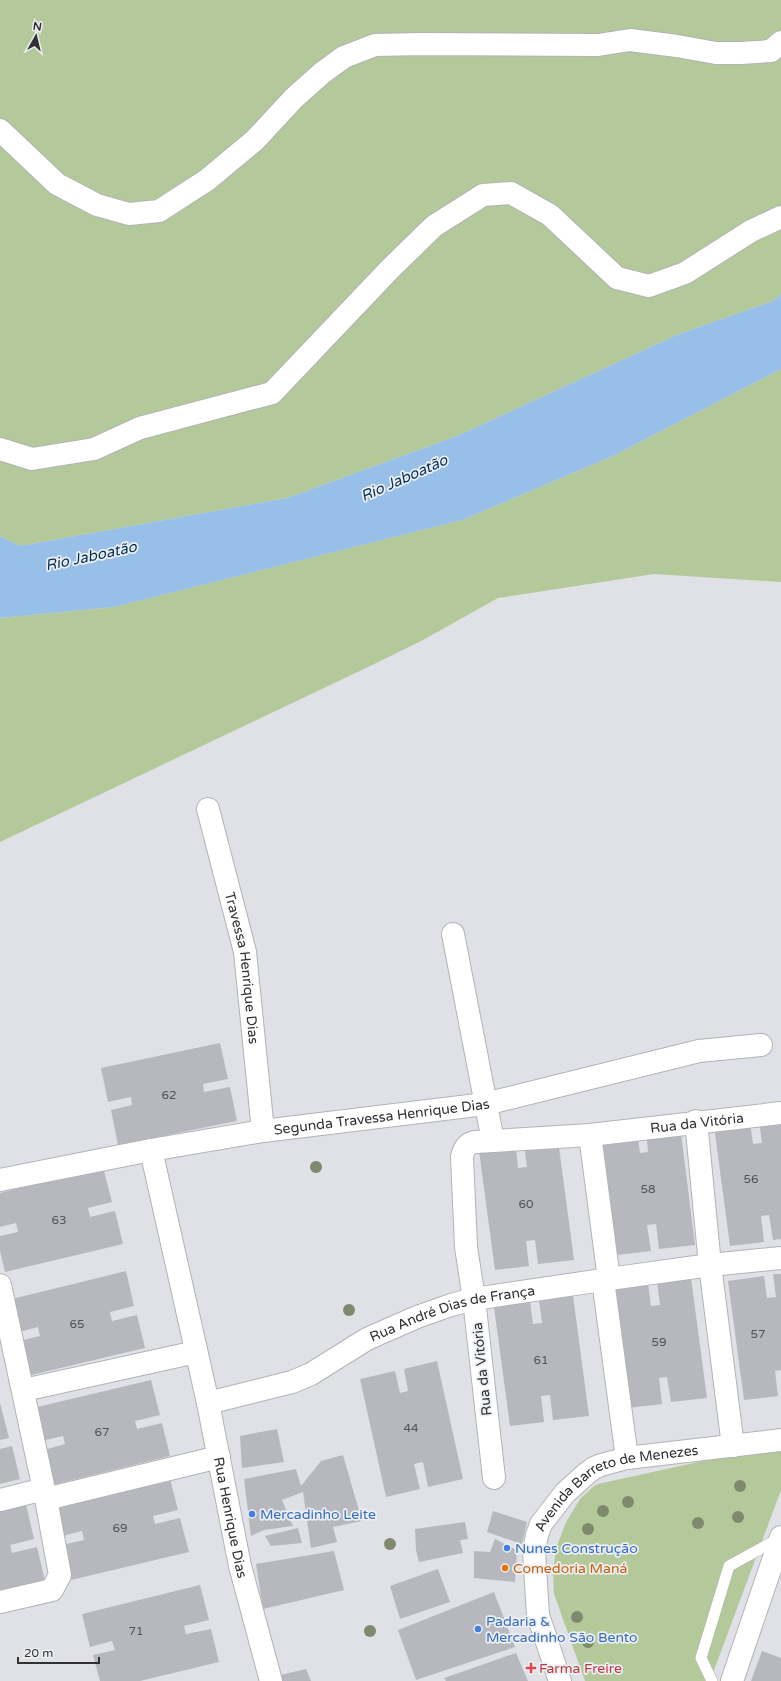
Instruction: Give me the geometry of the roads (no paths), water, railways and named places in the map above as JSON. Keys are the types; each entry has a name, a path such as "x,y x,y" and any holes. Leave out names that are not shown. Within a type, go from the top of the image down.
{"street":[{"path":"0,130 57,184 97,205 129,214 160,211 207,180 256,140 294,98 322,73 344,57 375,46 422,44 598,46 630,40 716,52 741,53 771,51 781,42"},
{"path":"0,449 32,459 94,449 140,428 272,393 384,275 434,226 483,195 511,193 550,215 617,278 649,286 685,273 752,231 781,217"},
{"name":"Travessa Henrique Dias","path":"208,809 245,952 263,1131"},
{"path":"453,934 493,1141"},
{"name":"Segunda Travessa Henrique Dias","path":"0,1180 151,1150 263,1131 485,1104 699,1051 761,1045"},
{"name":"Rua da Vitória","path":"494,1478 474,1299 466,1247 462,1157 463,1150 468,1144 493,1141 590,1135 781,1113"},
{"path":"696,1122 710,1265 733,1446"},
{"path":"590,1135 628,1458"},
{"name":"Rua Henrique Dias","path":"151,1150 208,1403 240,1566 270,1681"},
{"name":"Rua André Dias de França","path":"208,1403 292,1382 311,1374 367,1339 424,1315 474,1299 710,1265 781,1258"},
{"path":"0,1285 24,1390 60,1574 52,1590 0,1602"},
{"path":"24,1390 196,1352"},
{"name":"Avenida Barreto de Menezes","path":"560,1681 538,1615 534,1551 541,1524 565,1493 586,1474 601,1465 628,1458 781,1440"},
{"path":"0,1500 45,1494 219,1457"},
{"path":"732,1681 781,1537"}],"lane":[{"path":"712,1681 701,1658 730,1566 781,1537"}],"water":[{"name":"Rio Jaboatão","path":"781,294 781,369 613,456 462,520 114,607 0,618 0,536 20,546 287,498 457,436 679,334 773,301"}],"place":[{"name":"Mercadinho Leite","path":"252,1514"},
{"name":"Nunes Construção","path":"507,1548"},
{"name":"Comedoria Maná","path":"505,1568"},
{"name":"Padaria & Mercadinho São Bento","path":"478,1629"},
{"name":"Farma Freire","path":"531,1668"}]}
